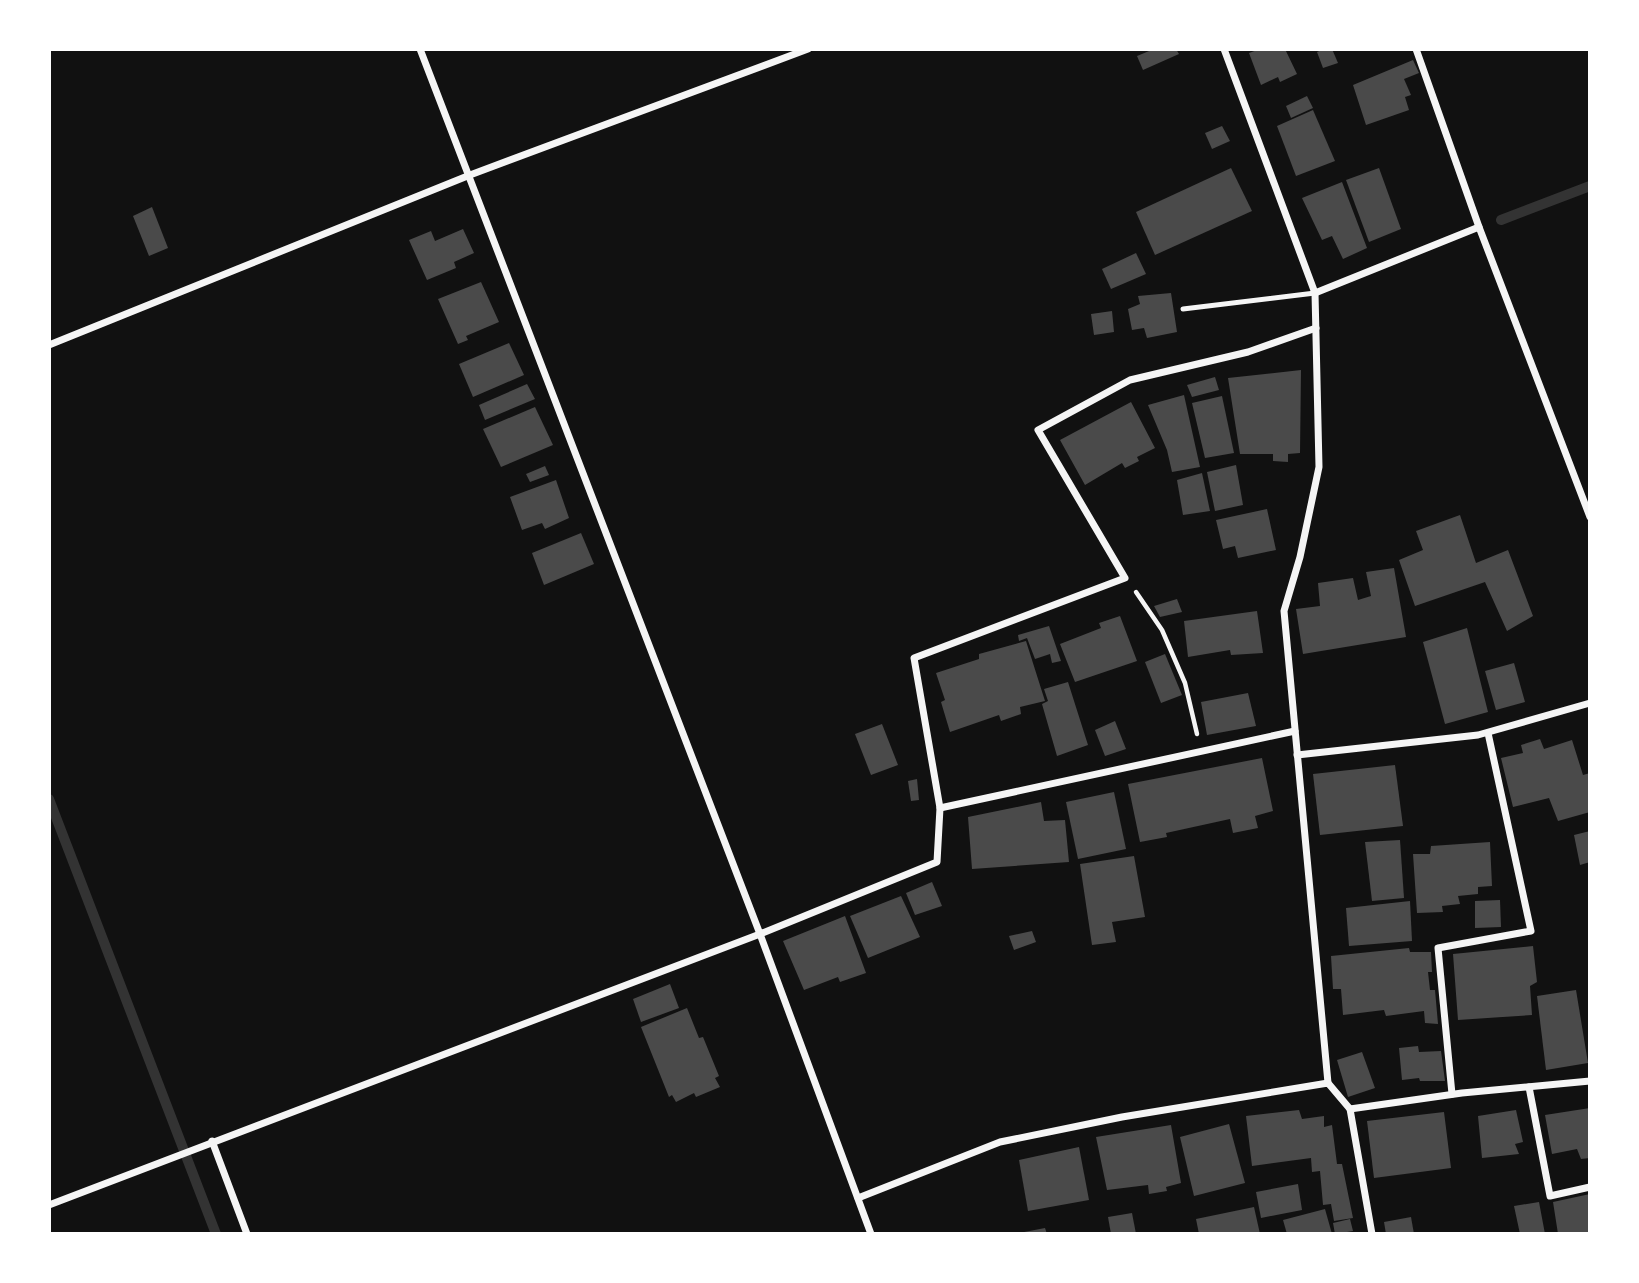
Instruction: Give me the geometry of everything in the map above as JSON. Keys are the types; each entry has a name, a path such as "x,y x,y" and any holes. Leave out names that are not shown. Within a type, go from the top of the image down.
{"street":[{"path":"420,49 760,934 872,1234"},
{"path":"49,345 470,175 808,49"},
{"path":"1224,49 1315,293 1319,467 1300,557 1284,611 1328,1083 1350,1109 1372,1234"},
{"path":"1416,49 1479,227 1590,517"},
{"path":"1315,293 1479,227"},
{"path":"49,1205 760,934 937,862 940,808 914,658 1125,578 1038,430 1130,380 1248,352 1316,328"},
{"path":"1297,755 1488,733 1590,703"},
{"path":"940,808 1294,731"},
{"path":"1452,1094 1438,948 1531,931 1488,733"},
{"path":"1350,1109 1452,1094 1590,1081"},
{"path":"858,1198 1000,1142 1122,1117 1328,1083"},
{"path":"1529,1087 1550,1196 1590,1187"},
{"path":"209,1142 247,1234"}],"lane":[{"path":"1183,309 1315,293"}],"path":[{"path":"1125,578 1162,630 1185,683 1202,752"}],"building":[{"path":"1154,49 1176,49 1179,54 1143,70 1137,56"},
{"path":"1260,49 1285,49 1297,74 1280,82 1278,77 1261,85 1249,53"},
{"path":"1332,49 1338,63 1323,68 1317,52"},
{"path":"1413,60 1419,73 1404,79 1411,95 1405,97 1409,110 1366,125 1353,85"},
{"path":"1307,96 1313,108 1291,118 1286,106"},
{"path":"1313,110 1335,161 1296,176 1277,126"},
{"path":"1222,126 1230,141 1212,149 1205,133"},
{"path":"1231,168 1252,211 1155,255 1136,212"},
{"path":"1379,168 1401,229 1369,242 1346,180"},
{"path":"1342,182 1367,248 1343,259 1332,236 1322,240 1302,198"},
{"path":"152,207 168,248 149,256 133,216"},
{"path":"463,229 474,253 454,262 456,268 427,280 409,240 431,231 435,241"},
{"path":"1136,253 1146,274 1111,289 1102,269"},
{"path":"481,282 499,322 466,336 468,340 458,344 438,299"},
{"path":"1171,293 1177,332 1147,338 1144,328 1132,330 1128,309 1140,304 1138,296"},
{"path":"1112,311 1114,332 1094,335 1091,314"},
{"path":"509,343 524,375 473,397 459,364"},
{"path":"1301,370 1300,453 1288,454 1288,462 1273,461 1273,454 1240,454 1228,378"},
{"path":"1215,377 1219,390 1192,397 1187,385"},
{"path":"527,384 535,399 485,420 479,405"},
{"path":"1184,395 1200,467 1172,472 1167,450 1148,405"},
{"path":"1222,396 1234,453 1205,458 1192,403"},
{"path":"1131,402 1155,448 1137,457 1139,461 1125,468 1122,463 1085,485 1060,440"},
{"path":"535,407 553,445 501,467 483,429"},
{"path":"1236,465 1243,505 1215,511 1207,472"},
{"path":"545,466 549,475 530,482 526,474"},
{"path":"1202,473 1210,511 1183,515 1177,480"},
{"path":"556,480 569,518 545,529 542,523 522,530 510,497"},
{"path":"1267,509 1276,550 1238,558 1235,546 1223,549 1216,520"},
{"path":"1460,515 1476,563 1508,550 1533,616 1507,631 1485,582 1415,606 1399,560 1423,550 1416,531"},
{"path":"581,533 594,564 544,585 532,553"},
{"path":"1394,568 1406,637 1303,654 1296,609 1320,606 1318,583 1353,578 1358,600 1371,596 1366,572"},
{"path":"1177,599 1182,612 1160,617 1154,606"},
{"path":"1257,611 1263,653 1231,655 1230,650 1188,657 1184,621"},
{"path":"1120,616 1137,661 1075,682 1060,644 1101,628 1099,623"},
{"path":"1049,626 1061,661 1052,663 1050,654 1035,659 1027,638 1019,641 1018,635"},
{"path":"1467,628 1488,712 1445,724 1423,642"},
{"path":"1026,641 1045,701 1020,707 1021,714 1001,721 999,715 950,732 941,702 945,700 936,673 979,659 979,654"},
{"path":"1165,654 1182,695 1161,703 1145,662"},
{"path":"1514,663 1525,702 1496,710 1485,671"},
{"path":"1068,682 1088,745 1057,756 1042,704 1048,701 1044,689"},
{"path":"1248,693 1256,726 1207,735 1201,702"},
{"path":"1115,721 1126,749 1105,756 1095,730"},
{"path":"882,724 898,765 871,775 855,734"},
{"path":"1540,739 1544,749 1572,740 1583,775 1590,773 1590,812 1558,821 1549,798 1513,807 1501,758 1523,753 1521,745"},
{"path":"1262,758 1273,811 1255,816 1258,828 1233,833 1230,819 1166,833 1167,837 1140,842 1128,784"},
{"path":"1395,765 1403,826 1320,835 1313,774"},
{"path":"917,779 919,800 911,801 908,781"},
{"path":"1114,792 1126,849 1078,859 1066,802"},
{"path":"1041,802 1044,821 1065,820 1069,862 972,869 968,817"},
{"path":"1590,831 1590,862 1580,865 1574,835"},
{"path":"1400,840 1404,898 1372,901 1365,842"},
{"path":"1490,842 1492,886 1478,887 1478,894 1458,896 1460,904 1442,906 1443,912 1417,913 1413,854 1430,854 1431,846"},
{"path":"1134,856 1145,917 1112,922 1116,942 1092,945 1080,864"},
{"path":"932,882 942,906 915,915 906,893"},
{"path":"901,896 920,937 868,958 850,916"},
{"path":"1500,900 1501,927 1475,928 1475,901"},
{"path":"1410,901 1412,941 1349,946 1346,908"},
{"path":"845,916 866,973 840,982 838,977 804,990 783,941"},
{"path":"1032,931 1036,942 1014,950 1009,936"},
{"path":"1533,946 1537,982 1530,986 1532,1015 1458,1020 1453,954"},
{"path":"1409,948 1410,952 1431,952 1432,972 1428,972 1430,990 1435,990 1438,1024 1425,1023 1424,1011 1386,1016 1384,1010 1343,1015 1341,989 1333,989 1331,956"},
{"path":"670,984 679,1008 641,1022 633,999"},
{"path":"1576,990 1588,1063 1546,1070 1537,996"},
{"path":"687,1008 699,1038 703,1037 719,1076 715,1078 720,1087 696,1097 694,1093 676,1102 672,1095 669,1097 641,1027"},
{"path":"1418,1046 1419,1052 1441,1051 1445,1081 1420,1081 1419,1078 1402,1080 1399,1048"},
{"path":"1362,1052 1375,1088 1348,1097 1337,1060"},
{"path":"1590,1108 1590,1158 1581,1159 1577,1149 1552,1154 1545,1115"},
{"path":"1299,1110 1302,1119 1324,1116 1324,1127 1332,1125 1337,1164 1342,1164 1353,1218 1334,1221 1331,1204 1323,1205 1320,1171 1312,1172 1311,1158 1252,1166 1246,1116"},
{"path":"1516,1110 1523,1142 1515,1144 1519,1154 1482,1158 1478,1116"},
{"path":"1444,1112 1451,1168 1374,1178 1367,1121"},
{"path":"1229,1124 1245,1183 1194,1196 1180,1137"},
{"path":"1171,1125 1181,1183 1166,1187 1167,1191 1149,1194 1148,1185 1107,1190 1096,1137"},
{"path":"1079,1147 1089,1200 1028,1211 1019,1160"},
{"path":"1298,1184 1302,1210 1261,1218 1256,1192"},
{"path":"1590,1194 1590,1234 1558,1234 1553,1202"},
{"path":"1539,1202 1545,1234 1520,1234 1514,1206"},
{"path":"1254,1207 1260,1234 1199,1234 1196,1219"},
{"path":"1325,1209 1332,1234 1287,1234 1283,1220"},
{"path":"1132,1213 1136,1234 1111,1234 1108,1217"},
{"path":"1411,1217 1414,1234 1386,1234 1384,1222"},
{"path":"1350,1219 1353,1231 1335,1234 1333,1223"},
{"path":"1045,1228 1047,1234 1019,1234 1019,1233"}],"waterway":[{"path":"1501,220 1590,186"},
{"path":"49,799 216,1234"}]}
